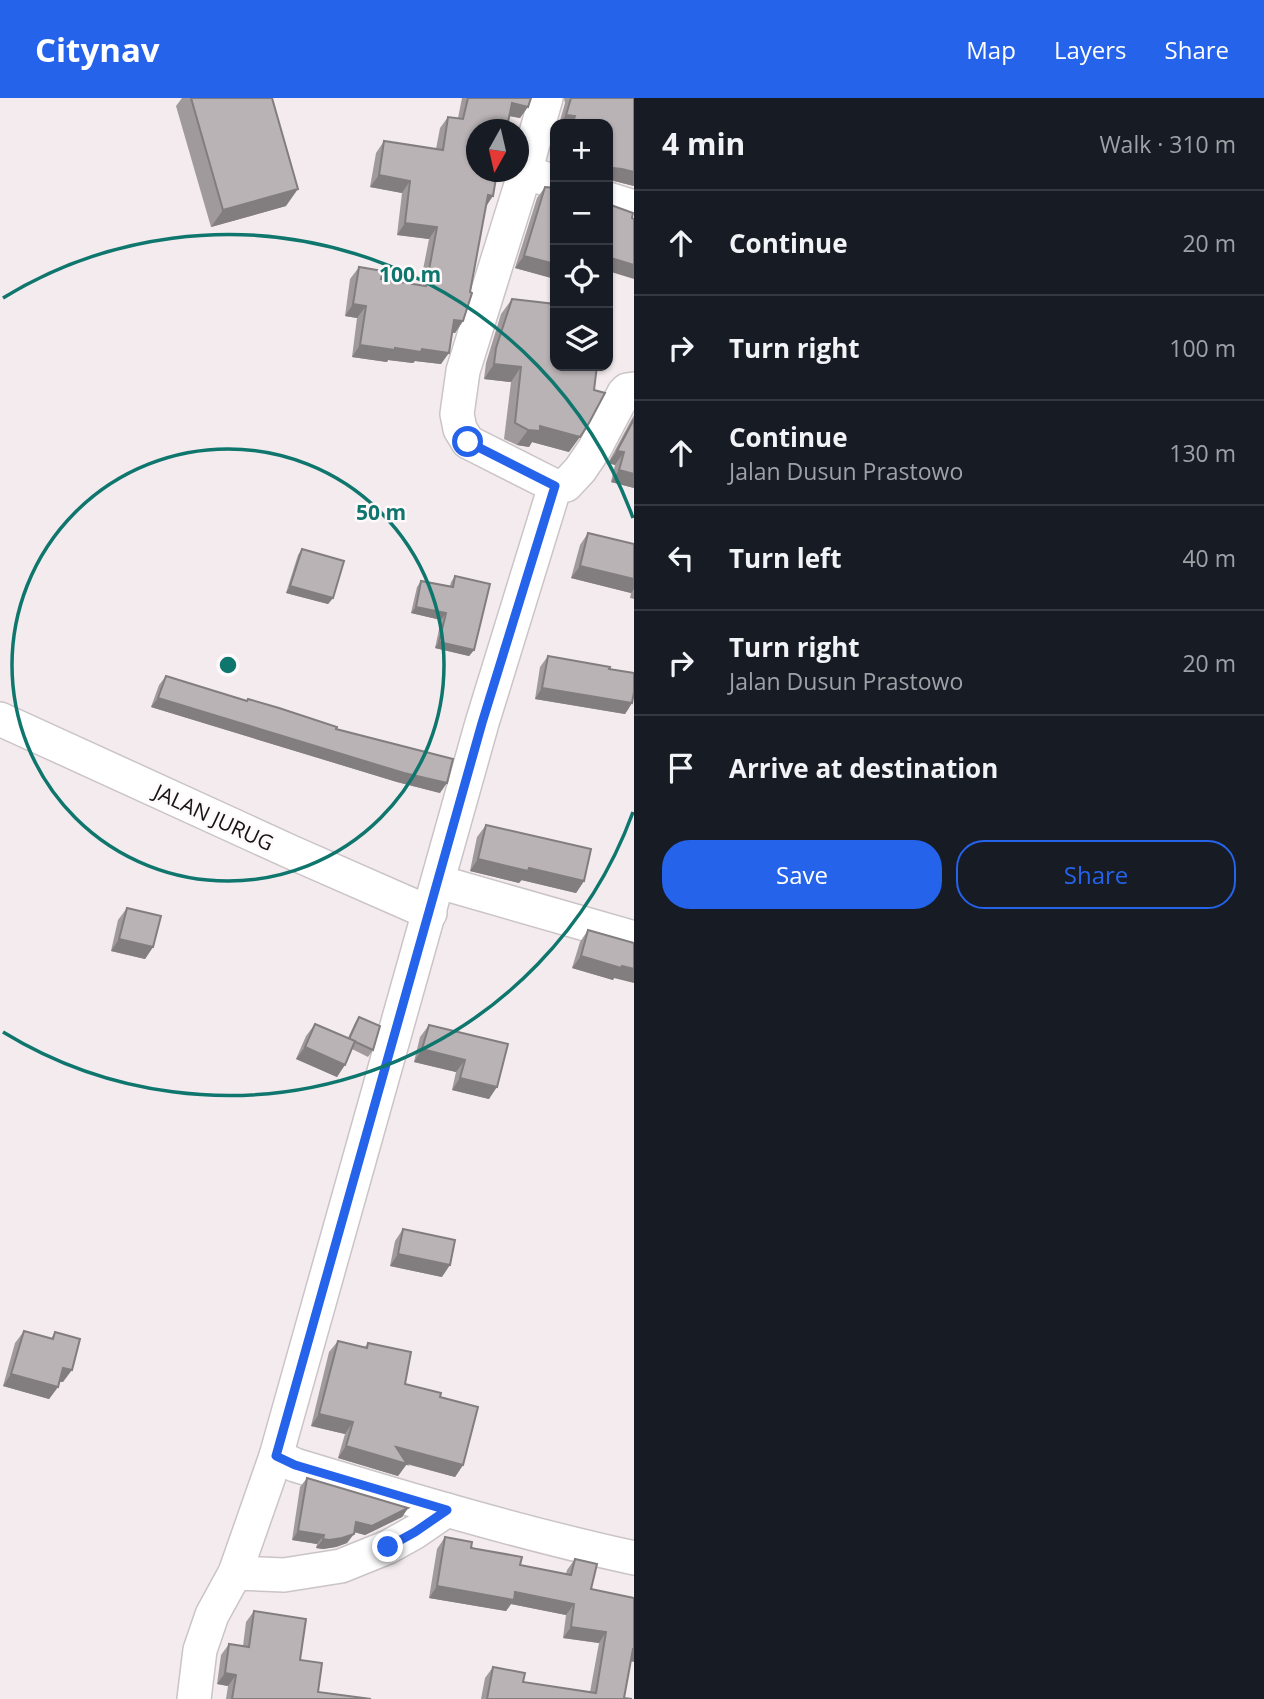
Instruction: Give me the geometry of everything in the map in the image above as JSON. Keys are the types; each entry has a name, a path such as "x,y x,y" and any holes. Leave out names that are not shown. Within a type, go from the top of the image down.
{"street":[{"path":"546,98 540,177 463,371 457,414 460,429 468,442 555,486 566,485 595,448 624,393 634,389"},
{"path":"613,201 634,207"},
{"path":"194,1699 200,1650 212,1615 235,1573 276,1456 482,723 555,486"},
{"name":"JALAN JURUG","path":"0,719 430,913"},
{"path":"439,882 634,937"},
{"path":"276,1456 295,1465 447,1510 562,1542 634,1558"},
{"path":"235,1573 284,1575 341,1566 388,1547 447,1510"}],"building":[{"path":"191,98 272,98 298,189 223,210"},
{"path":"468,98 531,98 528,107 512,103 509,119 466,119 466,182 495,182 493,196 488,195 470,292 472,293 463,321 454,320 449,353 360,345 366,306 353,304 359,267 383,271 381,279 426,286 437,227 405,223 410,181 379,175 384,141 443,150 448,117 463,119"},
{"path":"571,98 634,98 634,172 613,168 613,119 574,119 575,116 566,115"},
{"path":"545,187 550,188 550,263 524,256"},
{"path":"613,206 633,213 634,265 613,259"},
{"path":"512,299 550,303 550,371 596,371 594,390 605,393 580,437 540,426 540,431 528,430 515,423 521,367 494,364 496,348"},
{"path":"634,419 634,474 619,470 624,452 617,451"},
{"path":"588,533 634,544 634,579 580,566"},
{"path":"302,549 344,561 333,598 290,586"},
{"path":"455,576 490,584 474,650 439,642 446,613 416,607 421,581 453,587"},
{"path":"548,656 634,673 632,703 542,688"},
{"path":"166,676 279,708 337,727 336,729 453,759 447,783 404,773 158,698"},
{"path":"486,825 591,849 584,881 478,859"},
{"path":"127,908 161,916 153,947 119,939"},
{"path":"588,930 634,943 634,969 621,968 581,956"},
{"path":"359,1017 380,1026 373,1050 349,1039"},
{"path":"315,1024 355,1041 345,1065 305,1047"},
{"path":"429,1025 508,1044 497,1087 460,1078 465,1060 422,1049"},
{"path":"403,1229 455,1240 450,1265 398,1254"},
{"path":"24,1331 53,1339 55,1332 80,1339 72,1370 63,1368 58,1387 11,1374"},
{"path":"338,1341 367,1348 368,1343 411,1352 405,1384 441,1393 440,1397 478,1407 463,1465 396,1447 407,1464 346,1446 353,1422 319,1414"},
{"path":"307,1478 408,1508 372,1526 356,1522 354,1534 323,1539 324,1535 298,1531"},
{"path":"445,1537 472,1542 471,1548 522,1557 520,1565 571,1575 575,1559 597,1564 591,1589 634,1598 634,1649 624,1698 632,1699 487,1699 493,1667 525,1673 523,1682 596,1693 606,1632 571,1627 574,1604 515,1592 514,1600 437,1586"},
{"path":"254,1611 306,1619 300,1660 322,1663 318,1692 371,1699 232,1699 236,1675 225,1673 229,1644 249,1647"}],"route":[{"path":"388,1547 447,1510 295,1465 276,1456 482,723 555,486 468,442"}]}
